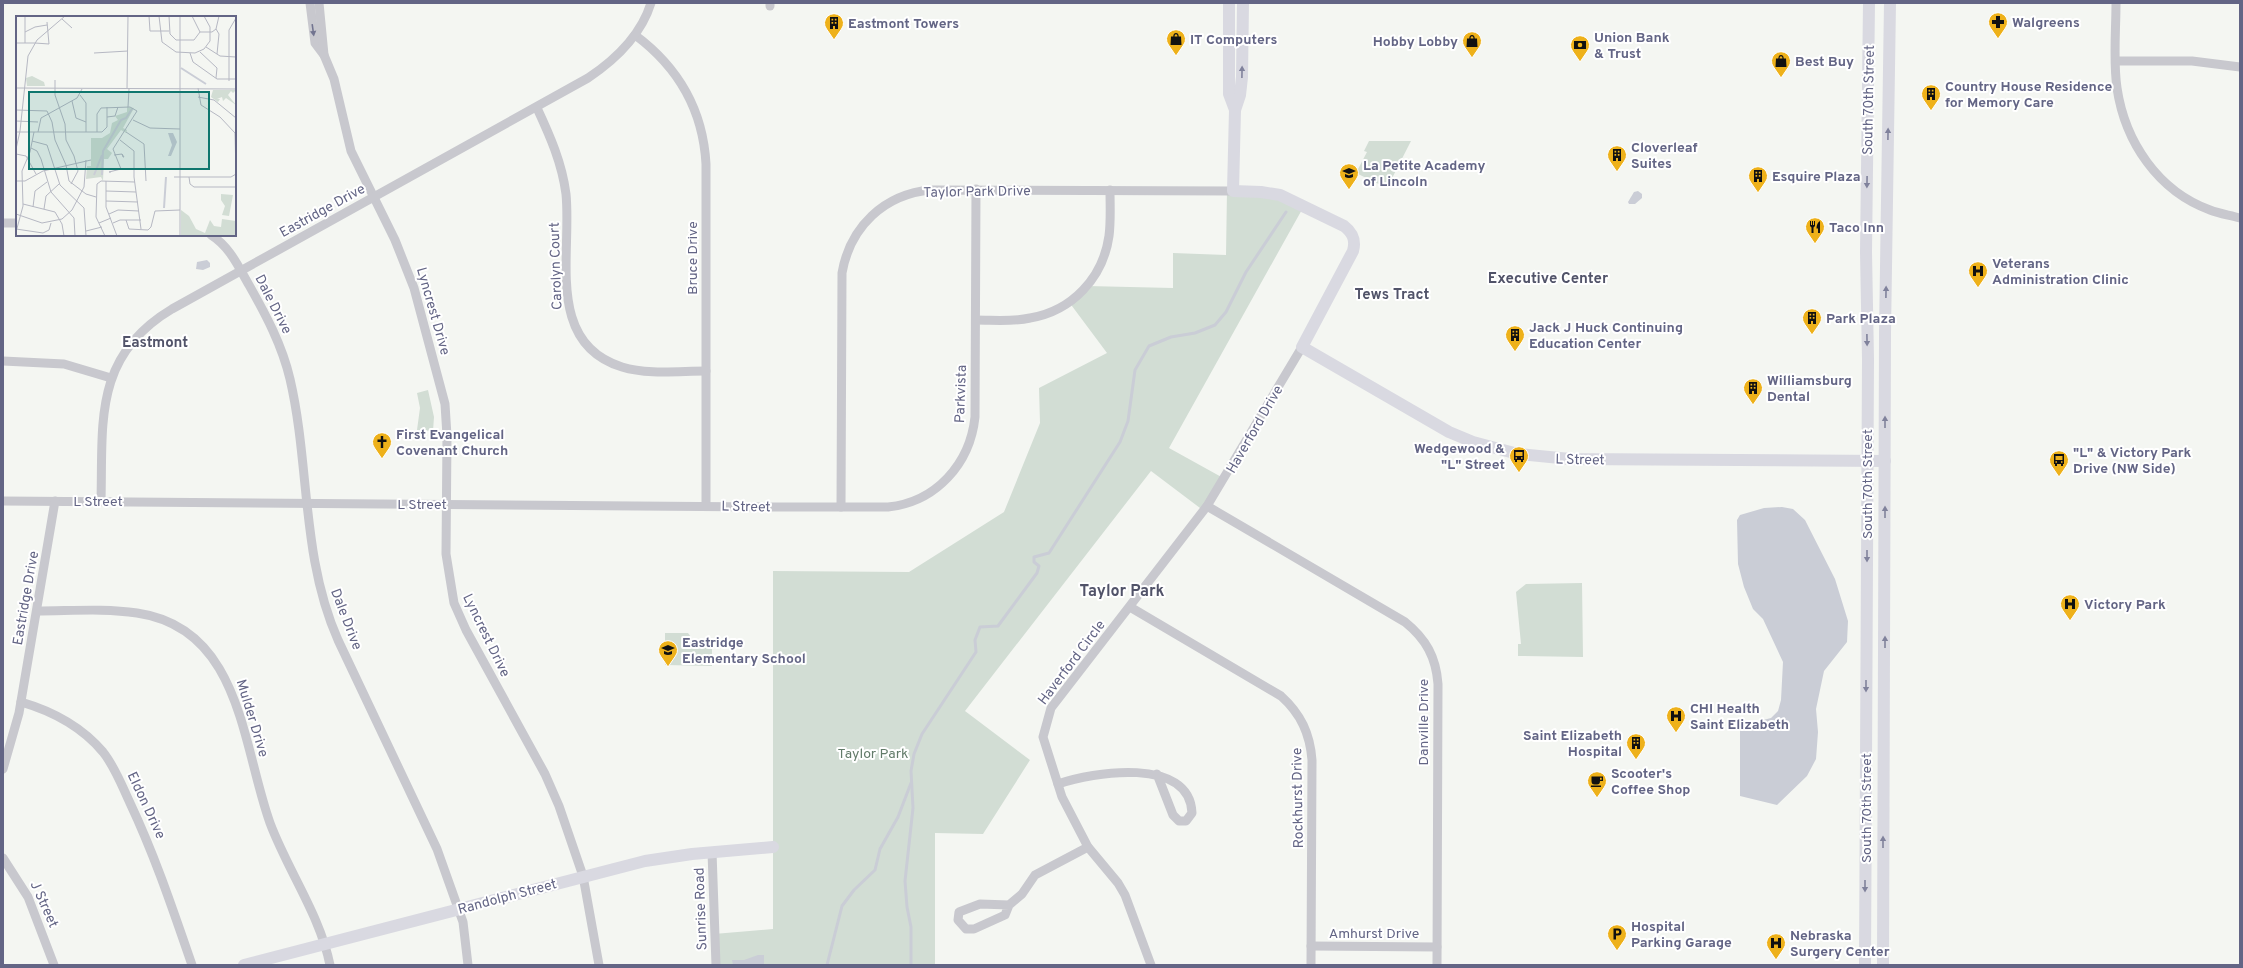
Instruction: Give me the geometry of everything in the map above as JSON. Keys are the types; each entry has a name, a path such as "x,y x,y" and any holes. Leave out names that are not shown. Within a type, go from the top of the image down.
{"main road":[{"path":"1229,3 1229,94 1235,110"},
{"path":"1233,191 1235,110 1240,95 1242,77 1243,3"},
{"name":"South 70th Street","path":"1865,965 1868,461 1866,252 1869,3"},
{"name":"South 70th Street","path":"1883,965 1885,461 1890,3"},
{"name":"Taylor Park Drive","path":"1233,191 1261,192 1280,196 1344,226 1353,237"},
{"name":"Haverford Drive","path":"1302,347 1353,251 1353,237"},
{"name":"L Street","path":"1302,347 1449,432 1482,446 1511,453 1563,459 1885,461"},
{"name":"Randolph Street","path":"244,965 652,859 773,847"}],"street":[{"name":"Lyncrest Drive","path":"310,3 315,43 324,55 339,93 352,150 402,256 414,288 445,404 447,428 446,564 454,604 466,630 545,774 567,827 583,876 599,965"},
{"name":"Lyncrest Drive","path":"319,3 324,55"},
{"name":"Eastridge Drive","path":"101,501 103,412 111,378 126,350 153,322 241,271 537,108 602,68 614,58 635,35 651,3"},
{"path":"2116,3 2117,87 2123,113 2135,144 2151,168 2168,186 2186,199 2210,210 2240,218"},
{"name":"Bruce Drive","path":"635,35 659,55 677,75 693,105 703,134 706,164 706,506"},
{"path":"2116,61 2192,61 2240,68"},
{"name":"Carolyn Court","path":"537,108 554,144 564,185 567,204 567,297 569,312 577,332 600,356 621,367 650,371 706,371"},
{"name":"Parkvista","path":"841,507 888,507 914,501 939,486 957,468 968,448 974,427 976,189"},
{"name":"Taylor Park Drive","path":"841,507 841,280 843,266 849,246 869,218 897,198 924,190 1233,191"},
{"path":"976,320 1021,320 1037,317 1056,310 1082,292 1097,272 1106,251 1109,229 1110,190"},
{"path":"3,223 16,223"},
{"name":"Dale Drive","path":"212,236 229,251 241,271 275,335 288,372 295,406 318,580 328,617 443,864 464,927 468,965"},
{"name":"Haverford Drive","path":"1130,607 1207,506 1302,347"},
{"path":"3,362 59,364 111,378"},
{"name":"L Street","path":"3,501 841,507"},
{"name":"Eastridge Drive","path":"3,769 13,740 21,702 55,501"},
{"name":"Danville Drive","path":"1207,506 1405,622 1416,631 1430,650 1437,672 1438,684 1437,965"},
{"name":"Haverford Circle","path":"1058,784 1043,737 1051,708 1130,607"},
{"name":"Rockhurst Drive","path":"1130,607 1281,696 1290,704 1304,724 1310,741 1312,760 1311,965"},
{"name":"Mulder Drive","path":"37,611 130,612 154,617 189,634 214,659 231,688 270,822 324,944 330,965"},
{"name":"Eldon Drive","path":"21,702 44,710 72,725 86,735 108,760 151,847 192,965"},
{"path":"1148,964 1125,895 1118,883 1088,848 1070,814 1058,784 1085,776 1144,773 1157,774 1174,781 1184,791 1192,807 1192,813 1186,821 1179,821 1173,815 1157,774"},
{"path":"1009,906 980,904 959,912 958,920 962,927 966,929 974,929 1005,915 1009,906 1022,894 1035,875 1088,848"},
{"name":"Sunrise Road","path":"712,852 716,965"},
{"name":"J Street","path":"3,858 28,897 54,965"},
{"name":"Amhurst Drive","path":"1311,946 1437,947"}],"green space":[{"path":"1369,141 1411,141 1387,188 1356,173 1367,152 1364,151"},
{"name":"Taylor Park","path":"1227,191 1261,192 1304,206 1169,448 1225,479 1204,511 1151,471 965,711 1030,760 983,834 935,833 935,965 716,965 714,934 773,929 773,571 909,572 1004,512 1040,423 1039,388 1107,353 1069,302 1087,286 1173,288 1173,253 1226,255"},
{"path":"428,390 434,417 433,431 417,430 420,408 417,393"},
{"path":"1582,583 1583,657 1518,656 1518,644 1521,644 1516,592 1526,584"},
{"path":"665,633 688,633 697,645 712,645 712,666 665,665"}],"shaded area":[{"path":"1638,191 1642,194 1642,198 1635,204 1629,204 1628,202 1634,192"},
{"path":"207,260 210,263 210,267 203,270 196,269 197,262"},
{"path":"1782,507 1793,509 1805,520 1835,579 1848,621 1847,642 1824,671 1816,709 1818,732 1816,759 1807,776 1777,805 1740,796 1740,726 1771,718 1778,711 1781,700 1783,662 1763,619 1753,609 1744,587 1738,564 1737,520 1740,515 1764,508"},
{"path":"758,955 764,955 764,965 733,965 732,960 744,960"}],"waterway":[{"path":"911,965 911,927 907,907 905,881 913,808 911,771 914,754 922,734 976,652 975,640 980,627 998,626 1037,573 1039,566 1034,562 1034,557 1049,553 1120,442 1128,421 1135,370 1149,346 1171,337 1195,333 1215,325 1226,312 1246,272 1286,212"},
{"path":"827,965 842,906 854,890 875,870 880,849 898,817 911,783"}],"place":[{"name":"Walgreens","path":"1998,39"},
{"name":"Eastmont Towers","path":"834,40"},
{"name":"IT Computers","path":"1176,56"},
{"name":"Hobby Lobby","path":"1472,58"},
{"name":"Union Bank & Trust","path":"1580,62"},
{"name":"Best Buy","path":"1781,78"},
{"name":"Country House Residence for Memory Care","path":"1931,111"},
{"name":"Cloverleaf Suites","path":"1617,172"},
{"name":"La Petite Academy of Lincoln","path":"1349,190"},
{"name":"Esquire Plaza","path":"1758,193"},
{"name":"Taco Inn","path":"1815,244"},
{"name":"Veterans Administration Clinic","path":"1978,288"},
{"name":"Park Plaza","path":"1812,335"},
{"name":"Jack J Huck Continuing Education Center","path":"1515,352"},
{"name":"Williamsburg Dental","path":"1753,405"},
{"name":"First Evangelical Covenant Church","path":"382,459"},
{"name":"Wedgewood & \"L\" Street","path":"1519,473"},
{"name":"\"L\" & Victory Park Drive (NW Side)","path":"2059,477"},
{"name":"Victory Park","path":"2070,621"},
{"name":"Eastridge Elementary School","path":"668,667"},
{"name":"CHI Health Saint Elizabeth","path":"1676,733"},
{"name":"Saint Elizabeth Hospital","path":"1636,760"},
{"name":"Scooter's Coffee Shop","path":"1597,798"},
{"name":"Hospital Parking Garage","path":"1617,951"},
{"name":"Nebraska Surgery Center","path":"1776,960"}],"district":[{"name":"Executive Center","path":"1548,278"},
{"name":"Tews Tract","path":"1392,294"},
{"name":"Eastmont","path":"155,342"},
{"name":"Taylor Park","path":"1122,590"}]}
